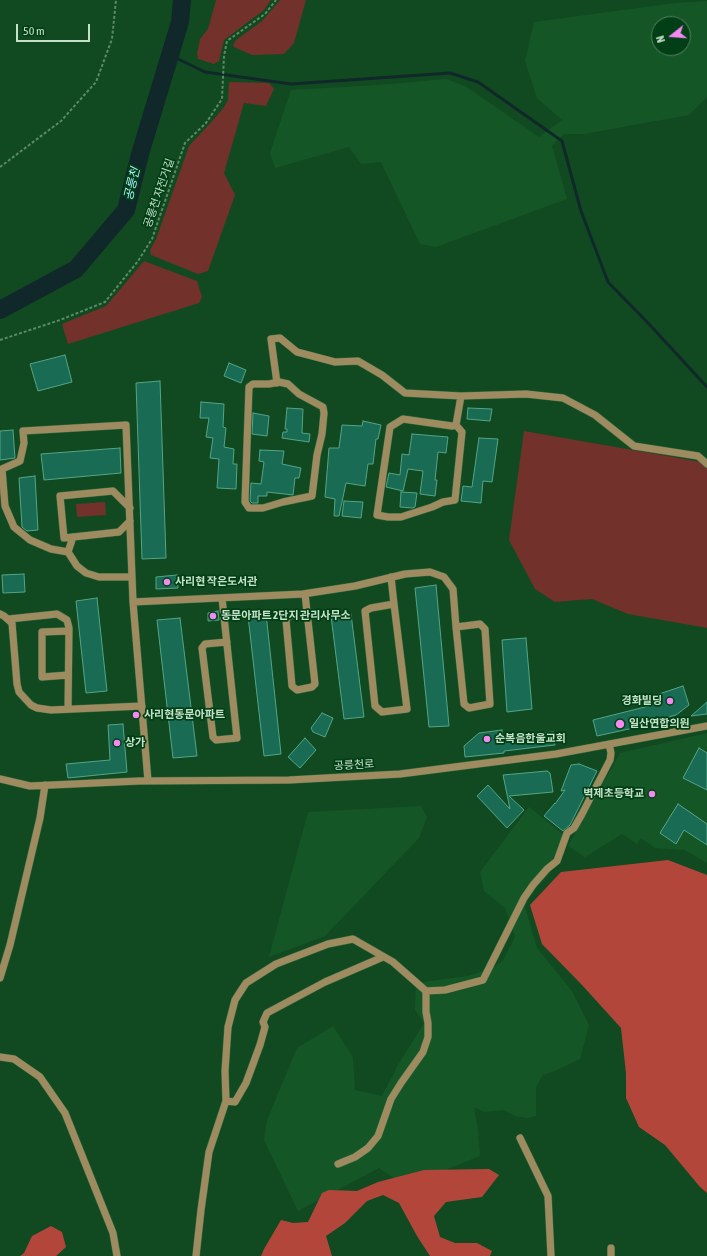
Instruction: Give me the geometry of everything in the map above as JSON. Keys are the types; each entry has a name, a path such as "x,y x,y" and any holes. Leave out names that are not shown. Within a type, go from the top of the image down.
{"street":[{"path":"277,383 272,339 280,338 297,352 335,362 358,361 382,375 406,393 461,396 526,394 562,398 596,415 634,446 698,456 707,464"},
{"path":"277,383 288,384 299,394 323,408 322,434 317,456 312,496 263,508 249,508 245,502 249,387 253,384 277,383"},
{"path":"456,425 461,396"},
{"path":"403,420 452,426 456,425 462,432 455,500 442,502 432,507 400,517 377,515 390,427 403,420"},
{"path":"132,577 99,577 86,573 77,566 68,552 51,549 30,540 14,527 4,506 2,469 20,461 24,444 23,431 126,425 133,602 148,781"},
{"path":"0,466 9,466"},
{"path":"130,508 113,491 60,496 64,538 119,532 130,521"},
{"path":"68,552 73,537"},
{"path":"133,602 305,594 355,586 405,574 430,572 444,577 453,589 456,626 464,704 469,708 490,704 485,629 480,624 456,626"},
{"path":"391,577 407,709 382,712 375,706 365,612 371,608 394,604"},
{"path":"305,594 315,684 312,687 297,690 292,686 286,620 289,616 307,613"},
{"path":"222,598 227,642 237,738 216,740 213,737 202,648 205,644 227,642"},
{"path":"0,614 9,619 12,623 14,632 17,684 19,692 30,705 37,708 51,710 142,706"},
{"path":"9,619 56,614 67,620 69,631 68,709"},
{"path":"68,675 42,676 42,632 69,631"},
{"name":"공릉천로","path":"0,779 30,786 148,781 289,780 400,774 556,754 707,726"},
{"path":"196,1256 209,1152 226,1102 225,1071 228,1027 235,1000 246,983 276,964 328,944 353,939 393,962 426,991 445,990 485,979 524,898 533,885 557,860 567,833 574,828 582,814 610,760 611,753 609,744"},
{"path":"0,978 14,930 40,818 45,785"},
{"path":"226,1102 235,1102 246,1083 260,1045 265,1027 263,1022 267,1013 325,982 383,957"},
{"path":"338,1164 355,1157 368,1148 378,1136 392,1099 401,1082 423,1052 428,1037 428,1022 425,1002 426,991"},
{"path":"0,1057 14,1059 40,1077 52,1092 65,1113 112,1233 117,1256"},
{"path":"520,1138 548,1196 551,1256"},
{"path":"611,1248 611,1256"}],"path":[{"path":"0,167 62,121 96,82 112,39 116,0"},
{"name":"공릉천 자전거길","path":"0,340 60,320 106,302 138,261 152,239 185,144 206,123 222,100 224,56 227,41 265,14 276,0"}],"shaded area":[{"path":"216,0 271,0 264,10 224,40 219,61 214,64 198,59 197,53 200,39 208,29"},
{"path":"280,0 306,0 294,43 284,54 252,55 234,47 233,45 236,40 262,21"},
{"path":"707,1 707,97 689,115 584,134 564,134 552,146 567,199 436,247 420,244 381,162 361,164 349,147 275,168 270,153 291,90 446,79 465,86 539,137 562,120 537,98 525,61 534,22 675,3"},
{"path":"229,82 269,83 274,89 266,106 244,103 224,173 235,195 208,271 198,274 151,255 150,250 156,239 189,146 224,107 228,100"},
{"path":"144,261 197,281 202,297 199,303 68,344 62,324 106,306"},
{"path":"524,431 707,463 707,628 628,614 592,599 555,602 535,589 509,540"},
{"path":"105,502 106,515 77,517 76,504"},
{"name":"벽제초등학교","path":"707,733 707,863 685,850 655,848 641,838 637,844 622,834 585,857 568,846 620,753"},
{"path":"421,806 427,817 419,838 325,936 269,957 308,812"},
{"path":"529,807 569,839 564,850 530,893 525,907 537,948 572,991 589,1025 580,1059 543,1075 536,1087 536,1116 527,1118 515,1116 504,1110 484,1112 474,1107 480,1156 405,1186 379,1168 298,1211 264,1140 267,1120 297,1048 333,1026 353,1057 355,1090 382,1096 398,1065 424,1023 415,1010 416,983 468,976 493,968 503,960 515,937 505,908 484,891 480,872"},
{"path":"668,860 707,875 707,1193 700,1187 665,1145 639,1127 626,1098 626,1073 621,1028 542,944 530,905 561,872"},
{"path":"489,1169 499,1175 482,1197 446,1202 434,1216 440,1237 455,1243 477,1243 492,1251 490,1256 430,1256 399,1203 383,1195 367,1201 345,1223 326,1236 332,1256 261,1256 281,1220 293,1223 308,1222 322,1193 329,1190 357,1191 378,1182 424,1170"},
{"path":"51,1226 62,1232 66,1247 56,1256 20,1256 24,1253 32,1236"}],"building":[{"path":"65,355 72,382 38,391 30,364"},
{"path":"229,363 246,370 241,383 224,376"},
{"path":"160,381 166,558 142,559 136,383"},
{"path":"201,402 224,404 223,427 226,428 224,447 234,449 233,464 237,464 236,489 217,488 219,459 210,458 213,438 206,437 209,418 200,418"},
{"path":"287,408 303,409 302,433 310,434 309,442 282,438 283,432 287,432 287,429 285,429"},
{"path":"468,408 492,409 490,421 467,419"},
{"path":"253,413 269,416 267,436 252,434"},
{"path":"363,421 381,425 378,439 376,439 373,464 368,464 365,486 346,483 339,516 334,516 335,499 325,497 329,448 339,448 342,425 362,426"},
{"path":"13,430 15,458 0,460 0,431"},
{"path":"412,434 448,437 446,453 438,452 435,496 420,494 423,471 408,469 403,491 386,487 389,473 400,475 402,454 409,455"},
{"path":"479,438 498,439 492,482 483,481 481,503 461,501 463,486 472,487"},
{"path":"120,448 121,473 44,480 41,454"},
{"path":"260,450 284,451 282,464 301,468 299,478 295,478 293,495 267,492 267,496 258,496 258,503 252,503 250,501 251,483 261,484 264,462 259,461"},
{"path":"35,476 38,530 27,531 22,527 19,478"},
{"path":"401,492 417,493 415,507 400,507"},
{"path":"344,501 363,502 361,518 342,516"},
{"path":"24,574 25,592 3,593 2,575"},
{"name":"사리현 작은도서관","path":"177,575 178,588 156,589 156,577"},
{"path":"436,585 449,726 429,727 415,588"},
{"path":"97,598 107,691 86,693 76,601"},
{"name":"동문아파트 2단지 관리사무소","path":"218,611 219,620 208,621 208,613"},
{"path":"266,613 281,754 264,756 248,616"},
{"path":"351,614 364,717 344,719 331,616"},
{"path":"180,618 197,756 173,758 157,620"},
{"path":"526,638 532,709 507,712 502,640"},
{"path":"683,686 689,705 676,715 646,723 647,725 597,736 593,720 653,705 650,697"},
{"path":"707,702 707,714 691,716"},
{"path":"322,713 333,718 325,737 313,732 311,728"},
{"name":"상가","path":"123,724 127,772 68,778 66,764 110,760 108,725"},
{"path":"502,730 502,736 554,732 555,745 465,757 464,746 479,733"},
{"path":"305,738 316,750 300,768 288,757"},
{"path":"699,748 707,753 707,790 683,778"},
{"path":"579,764 597,771 570,825 563,831 544,816 565,790 561,791 571,765"},
{"path":"547,771 550,773 553,792 509,796 524,810 507,828 477,796 488,785 510,809 503,775"},
{"path":"678,804 707,824 707,845 684,830 676,844 660,833"}],"waterway":[{"name":"공릉천","path":"0,310 76,269 126,210 140,154 180,22 182,0"},
{"path":"170,55 205,72 291,84 450,73 478,82 562,141 581,211 608,282 707,387"}],"place":[{"name":"사리현 작은도서관","path":"167,582"},
{"name":"동문아파트 2단지 관리사무소","path":"213,616"},
{"name":"경화빌딩","path":"670,701"},
{"name":"사리현동문아파트","path":"136,715"},
{"name":"일산연합의원","path":"620,724"},
{"name":"순복음한울교회","path":"487,739"},
{"name":"상가","path":"117,743"},
{"name":"벽제초등학교","path":"652,794"}]}
